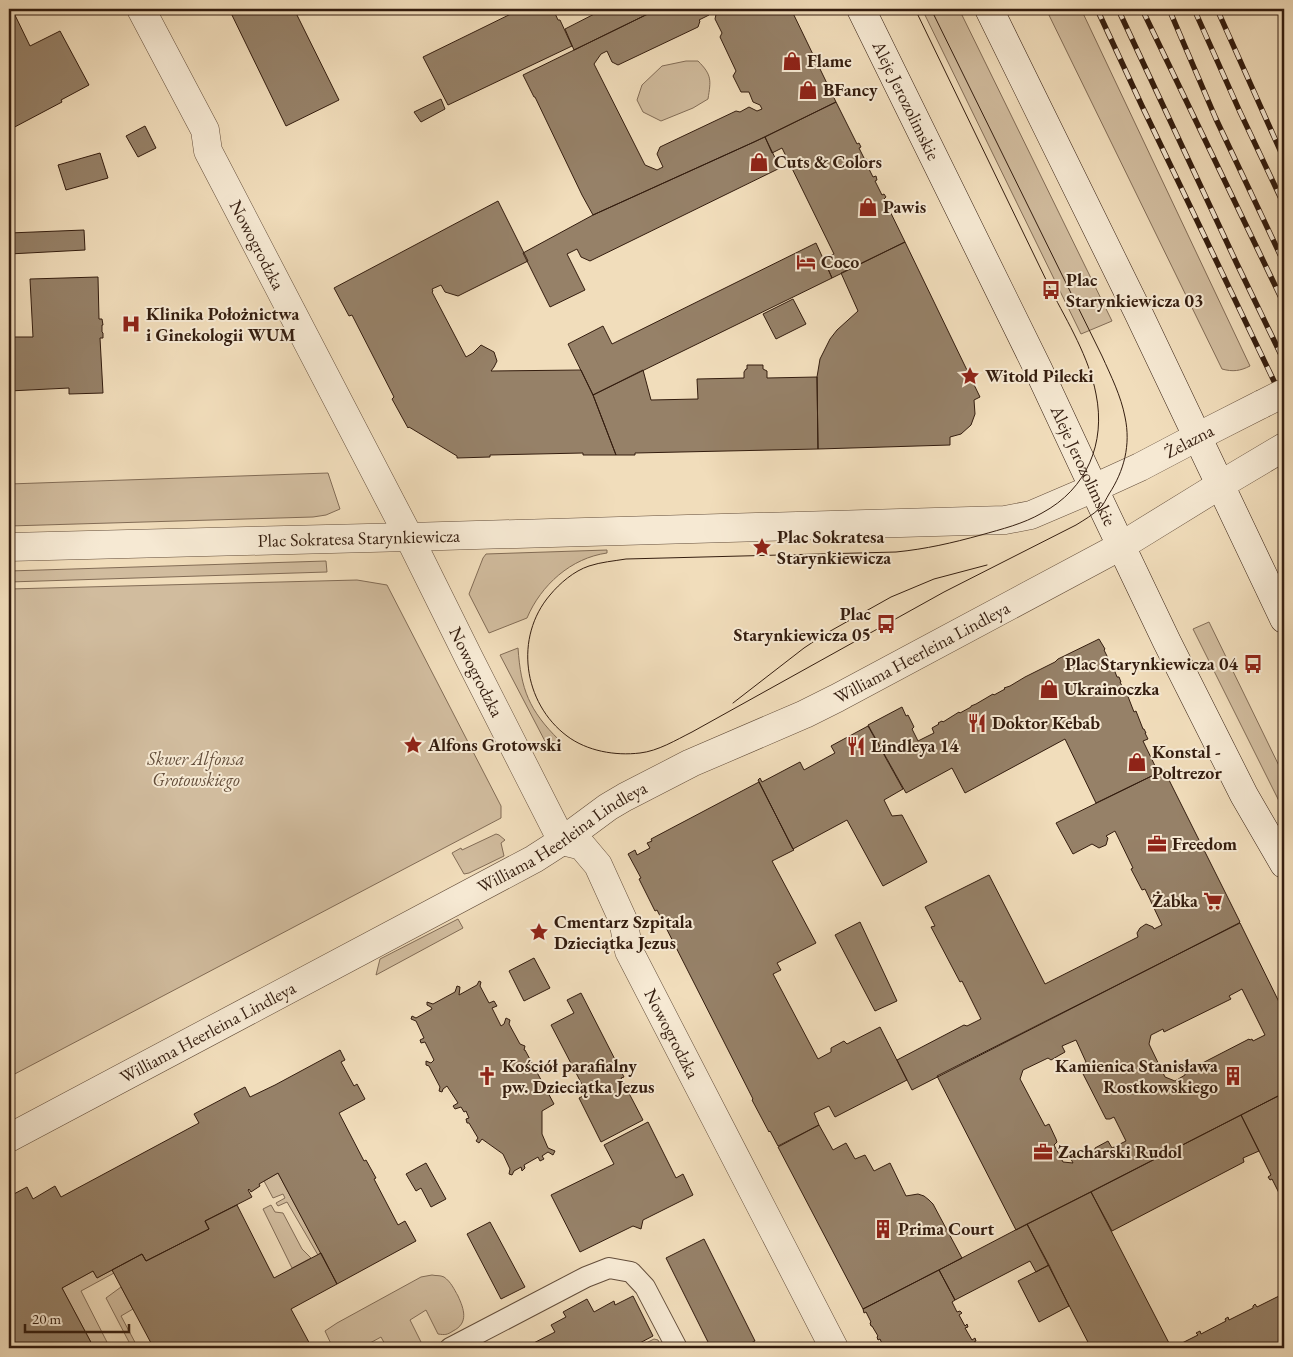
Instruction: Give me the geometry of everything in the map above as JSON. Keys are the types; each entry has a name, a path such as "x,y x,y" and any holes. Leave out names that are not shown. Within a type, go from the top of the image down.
{"street":[{"name":"Nowogrodzka","path":"142,9 205,130 208,151 408,537 562,841 582,846 598,865 623,920 629,951 834,1348"},
{"name":"Aleje Jerozolimskie","path":"861,9 1038,369 1094,488 1124,538 1167,642 1240,786 1284,864"},
{"path":"989,9 1132,301 1284,619"},
{"name":"Żelazna","path":"1094,488 1140,467 1197,436 1273,399"},
{"path":"1124,538 1158,523 1284,447"},
{"name":"Plac Sokratesa Starynkiewicza","path":"9,547 1005,520 1031,515 1094,488"},
{"name":"Williama Heerleina Lindleya","path":"9,1138 534,859 608,807 691,762 805,714 1124,538"}],"lane":[{"path":"450,1348 586,1277 609,1268 631,1272 646,1286 677,1348"}],"green space":[{"path":"922,9 959,9 1112,321 1081,334"},
{"path":"1046,9 1081,9 1250,366 1236,370 1222,369"},
{"path":"686,61 698,61 706,70 710,82 708,99 693,108 661,121 643,112 637,100 642,85 662,66"},
{"path":"328,473 340,509 326,515 313,517 9,526 9,484"},
{"path":"607,550 607,553 581,561 559,575 540,595 527,618 489,633 469,594 486,554"},
{"path":"326,561 327,572 9,582 9,571"},
{"name":"Skwer Alfonsa Grotowskiego","path":"357,580 387,585 501,806 501,818 9,1077 9,589"},
{"path":"1209,622 1284,776 1284,811 1193,629"},
{"path":"518,648 521,676 528,698 540,719 559,740 547,745 500,655"},
{"path":"496,834 505,840 501,843 504,856 464,874 452,853"},
{"path":"458,919 463,928 376,975 380,959"},
{"path":"278,1173 321,1253 318,1255 287,1202 278,1206 276,1203 285,1198 283,1194 273,1198 264,1181"},
{"path":"271,1205 275,1212 283,1213 302,1249 311,1258 292,1268 263,1209"},
{"path":"112,1270 114,1273 81,1291 110,1348 94,1348 62,1288 93,1271 97,1278"},
{"path":"442,1276 446,1279 458,1296 464,1315 458,1328 444,1335 438,1334 426,1310 410,1320 421,1342 420,1348 387,1348 381,1337 370,1343 373,1348 333,1348 325,1331 421,1277"},
{"path":"121,1287 133,1309 121,1316 138,1348 128,1348 129,1342 106,1298"},
{"path":"654,1339 658,1340 662,1348 641,1348 640,1346"}],"building":[{"path":"9,9 12,9 30,46 60,31 89,85 61,100 62,102 9,130"},
{"path":"229,9 294,9 339,100 286,126"},
{"path":"521,9 553,9 572,46 448,105 423,57"},
{"path":"604,9 658,9 574,50 565,29"},
{"path":"658,9 711,9 709,15 699,20 698,27 618,65 612,62 607,51 601,54 594,64 645,165 657,170 663,167 657,154 660,147 736,111 740,112 749,107 757,111 762,109 760,105 753,102 749,92 741,92 733,76 736,71 720,37 722,33 715,19 717,10 712,9 791,9 836,102 754,142 593,215 523,75"},
{"path":"441,99 445,109 421,122 414,112"},
{"path":"836,102 857,144 859,143 861,147 859,148 865,160 867,159 869,164 867,165 873,177 876,176 877,180 875,181 882,195 884,194 886,197 884,199 905,242 832,278 824,259 834,254 782,148 772,153 765,137"},
{"path":"145,126 156,148 138,157 126,136"},
{"path":"765,137 780,168 590,261 581,257 577,249 567,254 585,290 550,307 523,253 593,215"},
{"path":"100,153 108,178 66,190 58,165"},
{"path":"498,201 528,261 458,296 445,292 441,285 432,289 432,292 466,357 481,345 494,352 497,361 491,371 581,370 593,395 616,455 583,455 583,453 490,455 490,457 457,458 457,456 408,428 352,315 349,316 334,288"},
{"path":"84,230 85,250 9,254 9,233"},
{"path":"905,242 980,397 974,400 975,414 971,425 961,434 950,437 950,445 818,449 817,377 820,359 837,330 858,311 841,273"},
{"path":"816,243 832,278 593,395 568,344 603,326 612,344"},
{"path":"98,277 99,319 102,319 103,325 103,338 100,338 103,393 69,394 69,388 9,391 9,337 33,337 30,279"},
{"path":"793,299 806,324 776,339 763,314"},
{"path":"747,365 763,365 763,369 767,371 767,378 817,377 818,449 616,455 593,395 643,370 651,400 698,399 697,379 744,378"},
{"path":"1099,639 1146,733 1148,739 1143,741 1157,770 1163,768 1164,770 1096,803 1065,739 965,793 952,768 906,793 868,725 902,707 914,727 912,729 918,741 934,733 932,728 938,723"},
{"path":"868,726 903,789 884,800 892,816 902,815 927,862 883,886 847,820 793,849 758,780 760,778 762,782 800,762 804,770 835,753 831,746"},
{"path":"1164,770 1240,922 912,1090 897,1060 964,1025 967,1026 981,1019 931,927 935,926 925,907 989,875 1045,984 1138,937 1137,933 1140,928 1146,924 1154,929 1162,925 1145,889 1142,890 1131,869 1133,868 1115,831 1106,836 1108,838 1106,845 1099,848 1092,844 1073,854 1056,823"},
{"path":"759,782 794,850 772,861 816,943 777,963 781,970 773,974 818,1059 831,1052 831,1048 844,1041 847,1044 880,1027 907,1080 835,1117 829,1106 814,1113 819,1125 778,1146 752,1100 657,910 655,911 628,854 635,850 637,855 650,848 647,843 652,841 651,839"},
{"path":"860,922 897,1001 875,1011 835,935"},
{"name":"Kamienica Stanisława Rostkowskiego","path":"1240,923 1284,1012 1284,1093 1016,1230 937,1076","holes":["1242,989 1265,1035 1253,1041 1249,1039 1185,1072 1185,1075 1175,1081 1165,1077 1149,1044 1151,1035 1163,1029 1164,1032 1231,999 1229,996","1076,1040 1086,1062 1080,1068 1106,1119 1114,1117 1126,1141 1112,1148 1108,1141 1095,1148 1095,1152 1083,1158 1079,1150 1069,1155 1073,1163 1063,1162 1054,1145 1057,1142 1049,1124 1045,1126 1020,1079 1023,1070 1048,1058 1051,1060 1065,1052 1062,1046"]},
{"path":"534,958 550,988 524,1001 509,971"},
{"name":"Kościół parafialny pw. Dzieciątka Jezus","path":"479,981 489,1003 494,1001 497,1006 492,1008 501,1026 506,1018 510,1020 509,1024 520,1044 525,1046 524,1050 554,1104 542,1111 542,1134 548,1148 555,1151 553,1155 548,1152 542,1156 544,1159 540,1161 538,1157 524,1165 525,1168 522,1171 521,1167 514,1171 512,1175 509,1174 510,1169 503,1154 482,1139 479,1143 476,1141 478,1138 469,1123 467,1123 466,1119 469,1118 466,1111 464,1112 461,1107 455,1109 453,1106 458,1103 447,1086 442,1092 439,1091 440,1087 429,1066 426,1065 426,1061 431,1063 434,1060 425,1042 421,1043 420,1040 424,1038 416,1021 411,1019 412,1016 416,1018 432,1009 427,1005 427,1002 433,1004 455,992 457,986 460,987 459,995 477,985"},
{"path":"581,993 624,1077 621,1078 643,1120 601,1142 579,1098 587,1094 551,1025 574,1013 567,1000"},
{"path":"340,1050 345,1060 341,1062 354,1086 357,1084 365,1099 339,1113 364,1161 366,1160 376,1178 374,1179 398,1225 405,1221 416,1241 337,1284 278,1173 259,1184 260,1186 251,1192 249,1189 252,1197 205,1221 209,1229 146,1261 142,1254 97,1278 93,1271 62,1288 94,1348 9,1348 9,1200 12,1198 12,1195 27,1187 33,1199 55,1186 61,1197 199,1123 194,1114 245,1087 250,1097"},
{"path":"1284,1093 1284,1203 1272,1179 1270,1180 1268,1177 1271,1175 1241,1115"},
{"path":"1241,1115 1259,1151 1243,1158 1244,1162 1112,1231 1091,1192"},
{"path":"648,1122 676,1178 683,1174 693,1195 643,1220 641,1229 633,1226 580,1252 551,1195 614,1164 604,1145"},
{"name":"Prima Court","path":"819,1125 833,1150 846,1143 855,1159 865,1155 874,1171 890,1163 906,1196 918,1194 924,1196 933,1204 962,1258 863,1309 778,1147"},
{"path":"426,1163 446,1199 431,1207 421,1188 416,1191 406,1174"},
{"path":"1091,1192 1170,1345 1173,1344 1174,1347 1198,1335 1196,1333 1200,1331 1201,1334 1226,1321 1225,1319 1228,1317 1229,1320 1253,1308 1255,1304 1257,1307 1281,1295 1280,1292 1283,1291 1284,1348 1091,1348 1027,1224"},
{"path":"237,1205 274,1278 321,1253 337,1284 291,1309 312,1348 142,1348 151,1343 112,1270 142,1254 146,1261 209,1229 205,1221"},
{"path":"490,1222 525,1287 501,1299 467,1234"},
{"path":"1027,1224 1049,1265 1036,1272 1030,1261 955,1300 939,1270"},
{"path":"704,1239 755,1341 741,1348 711,1348 666,1258"},
{"path":"1049,1265 1069,1306 1039,1322 1018,1281"},
{"path":"939,1270 955,1300 952,1302 957,1312 960,1311 962,1313 959,1315 965,1326 967,1324 968,1327 965,1328 972,1340 975,1338 976,1341 974,1342 977,1348 884,1348 863,1309"},
{"path":"633,1296 653,1336 636,1345 637,1348 524,1348 555,1332 551,1325 566,1317 563,1312 587,1299 594,1312 614,1301 615,1305"},
{"path":"754,1343 757,1348 744,1348"}],"tram line":[{"path":"915,9 1077,340 1088,367 1093,380 1098,412 1098,430 1090,463 1071,491 1058,503 1042,513 1005,528 939,545 896,552 626,559 583,568 554,591 539,612 531,630 528,649 528,669 533,688 541,706 552,722 567,736 592,749 611,753 631,754 653,750 673,742 944,592 1076,525 1102,506 1119,476 1127,448 1127,427 1115,386 931,9"},
{"path":"733,703 804,648 891,597 934,579 987,565"}],"railway":[{"path":"1097,9 1284,402"},
{"path":"1118,9 1284,361"},
{"path":"1142,9 1284,304"},
{"path":"1169,9 1216,119 1284,263"},
{"path":"1194,9 1284,205"},
{"path":"1217,9 1284,159"}],"place":[{"name":"Flame","path":"792,61"},
{"name":"BFancy","path":"808,90"},
{"name":"Cuts & Colors","path":"759,162"},
{"name":"Pawis","path":"868,207"},
{"name":"Coco","path":"806,262"},
{"name":"Plac Starynkiewicza 03","path":"1051,290"},
{"name":"Klinika Położnictwa i Ginekologii WUM","path":"131,324"},
{"name":"Witold Pilecki","path":"970,376"},
{"name":"Plac Sokratesa Starynkiewicza","path":"762,547"},
{"name":"Plac Starynkiewicza 05","path":"886,624"},
{"name":"Plac Starynkiewicza 04","path":"1253,664"},
{"name":"Ukrainoczka","path":"1049,689"},
{"name":"Doktor Kebab","path":"977,723"},
{"name":"Alfons Grotowski","path":"413,745"},
{"name":"Lindleya 14","path":"856,746"},
{"name":"Konstal - Poltrezor","path":"1137,762"},
{"name":"Freedom","path":"1157,844"},
{"name":"Żabka","path":"1213,901"},
{"name":"Cmentarz Szpitala Dzieciątka Jezus","path":"539,932"},
{"name":"Kościół parafialny pw. Dzieciątka Jezus","path":"487,1076"},
{"name":"Kamienica Stanisława Rostkowskiego","path":"1233,1076"},
{"name":"Zacharski Rudol","path":"1043,1152"},
{"name":"Prima Court","path":"883,1229"}]}
